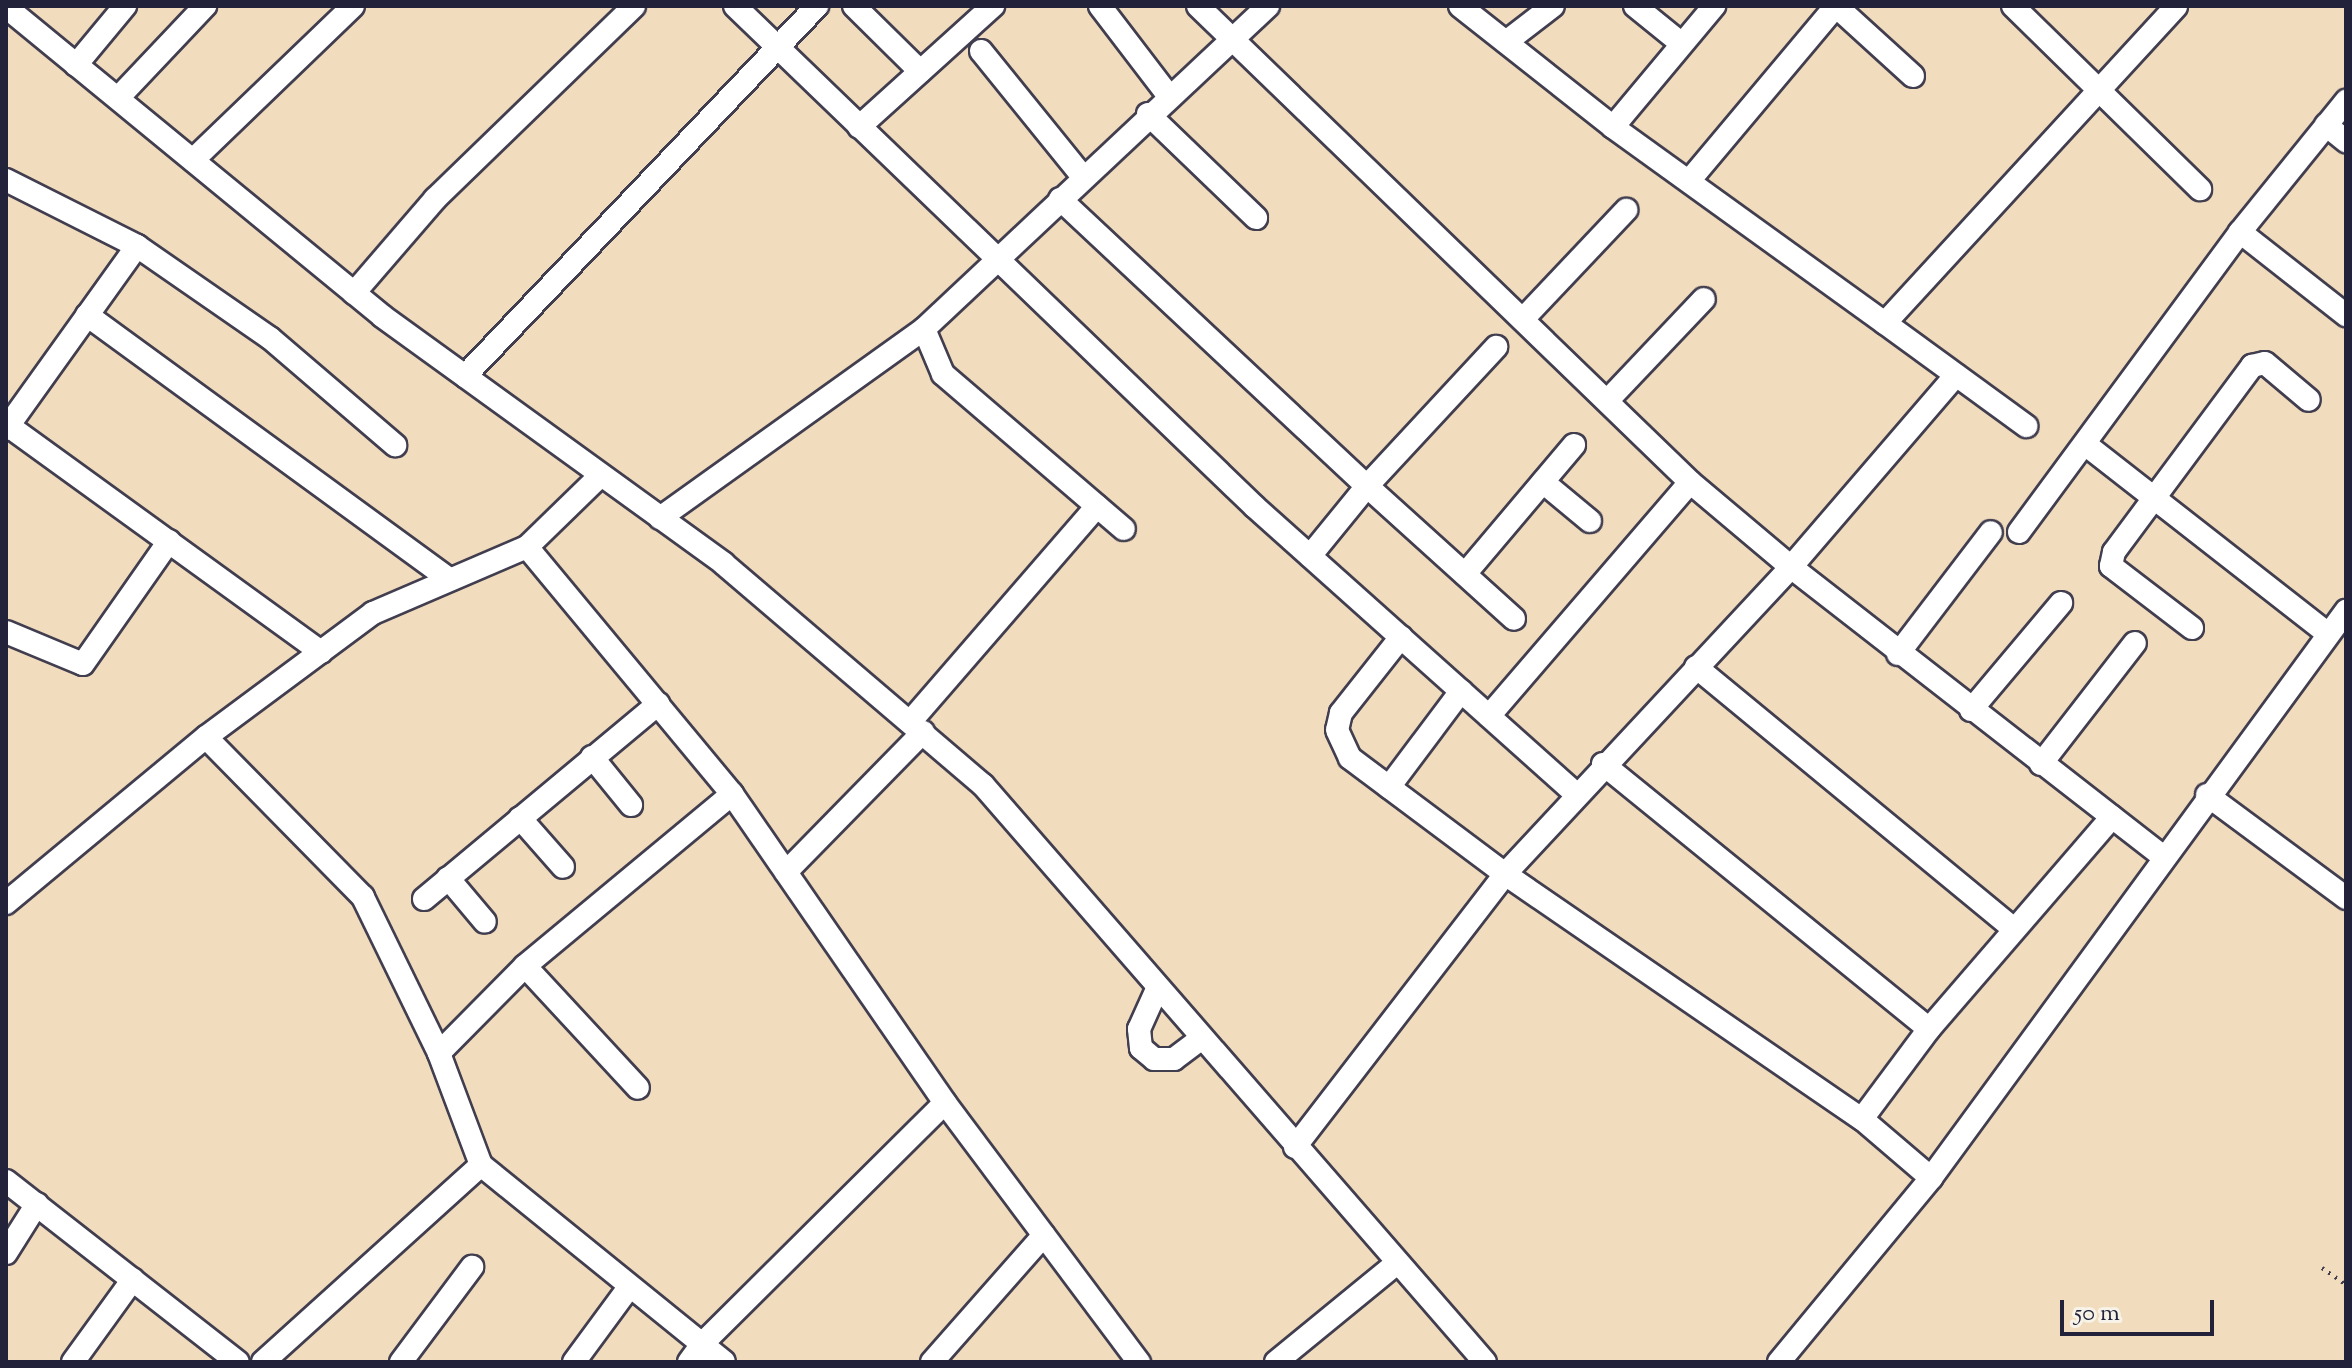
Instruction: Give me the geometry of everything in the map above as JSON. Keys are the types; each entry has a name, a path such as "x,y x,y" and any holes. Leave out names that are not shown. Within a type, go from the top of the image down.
{"street":[{"path":"76,65 125,6"},
{"path":"118,98 205,6"},
{"path":"193,160 353,6"},
{"path":"354,293 435,199 634,6"},
{"path":"735,6 1310,556 1575,793"},
{"path":"465,376 817,6"},
{"path":"854,6 920,71"},
{"path":"859,127 993,6"},
{"path":"1100,6 1168,95"},
{"path":"1198,6 1524,318 1690,482 1898,654 2164,857"},
{"path":"660,518 924,329 1168,95 1234,42 1268,6"},
{"path":"1460,6 1613,127 2026,426"},
{"path":"1506,42 1553,6"},
{"path":"1635,6 1682,44"},
{"path":"1613,127 1714,6"},
{"path":"1689,181 1836,6 1913,76"},
{"path":"2013,6 2200,189"},
{"path":"1885,323 2176,6"},
{"path":"6,7 354,293 660,518 917,726 983,785 1485,1362"},
{"path":"981,51 1083,177"},
{"path":"2019,532 2240,232 2346,101"},
{"path":"1148,114 1256,218"},
{"path":"2326,125 2346,141"},
{"path":"6,180 137,246 270,338 395,445"},
{"path":"1060,199 1514,619"},
{"path":"1524,318 1626,210"},
{"path":"2240,232 2346,315"},
{"path":"137,246 7,426 321,652"},
{"path":"1608,400 1704,299"},
{"path":"87,315 450,580"},
{"path":"924,329 943,374 1124,529"},
{"path":"1310,556 1367,486 1496,347"},
{"path":"2192,628 2111,566 2114,552 2154,503 2257,362 2309,400"},
{"path":"1295,1147 1505,874 1575,793 1791,567 1956,375"},
{"path":"2085,444 2154,503 2328,634"},
{"path":"1465,574 1574,445"},
{"path":"6,903 206,737 373,613 527,547 600,476"},
{"path":"1543,482 1590,521"},
{"path":"1489,716 1690,482"},
{"path":"786,872 917,726 1097,506"},
{"path":"1898,654 1991,532"},
{"path":"6,632 83,664 169,541"},
{"path":"527,547 732,794 945,1103 1139,1362"},
{"path":"1971,710 2061,603"},
{"path":"1779,1362 1931,1178 2207,795 2345,613"},
{"path":"1401,637 1341,713 1337,730 1350,758 1505,874 1862,1119 1931,1178"},
{"path":"2041,764 2135,643"},
{"path":"1696,667 2011,927"},
{"path":"1389,787 1461,691"},
{"path":"424,899 658,704"},
{"path":"206,737 363,897 439,1053 481,1165 630,1286 696,1353 724,1362"},
{"path":"592,757 631,805"},
{"path":"1603,764 1929,1029"},
{"path":"439,1053 525,966 732,794"},
{"path":"2207,795 2346,898"},
{"path":"1862,1119 2011,927 2029,917 2112,817"},
{"path":"520,818 563,867"},
{"path":"448,878 485,922"},
{"path":"525,966 638,1088"},
{"path":"1158,987 1139,1029 1141,1048 1154,1059 1174,1059 1202,1038"},
{"path":"696,1353 945,1103"},
{"path":"263,1362 481,1165"},
{"path":"6,1181 238,1362"},
{"path":"6,1253 37,1204"},
{"path":"932,1362 1044,1235"},
{"path":"1276,1362 1397,1263"},
{"path":"401,1362 472,1267"},
{"path":"73,1362 133,1279"},
{"path":"574,1362 630,1286"}],"path":[{"path":"2322,1268 2346,1285"}]}
